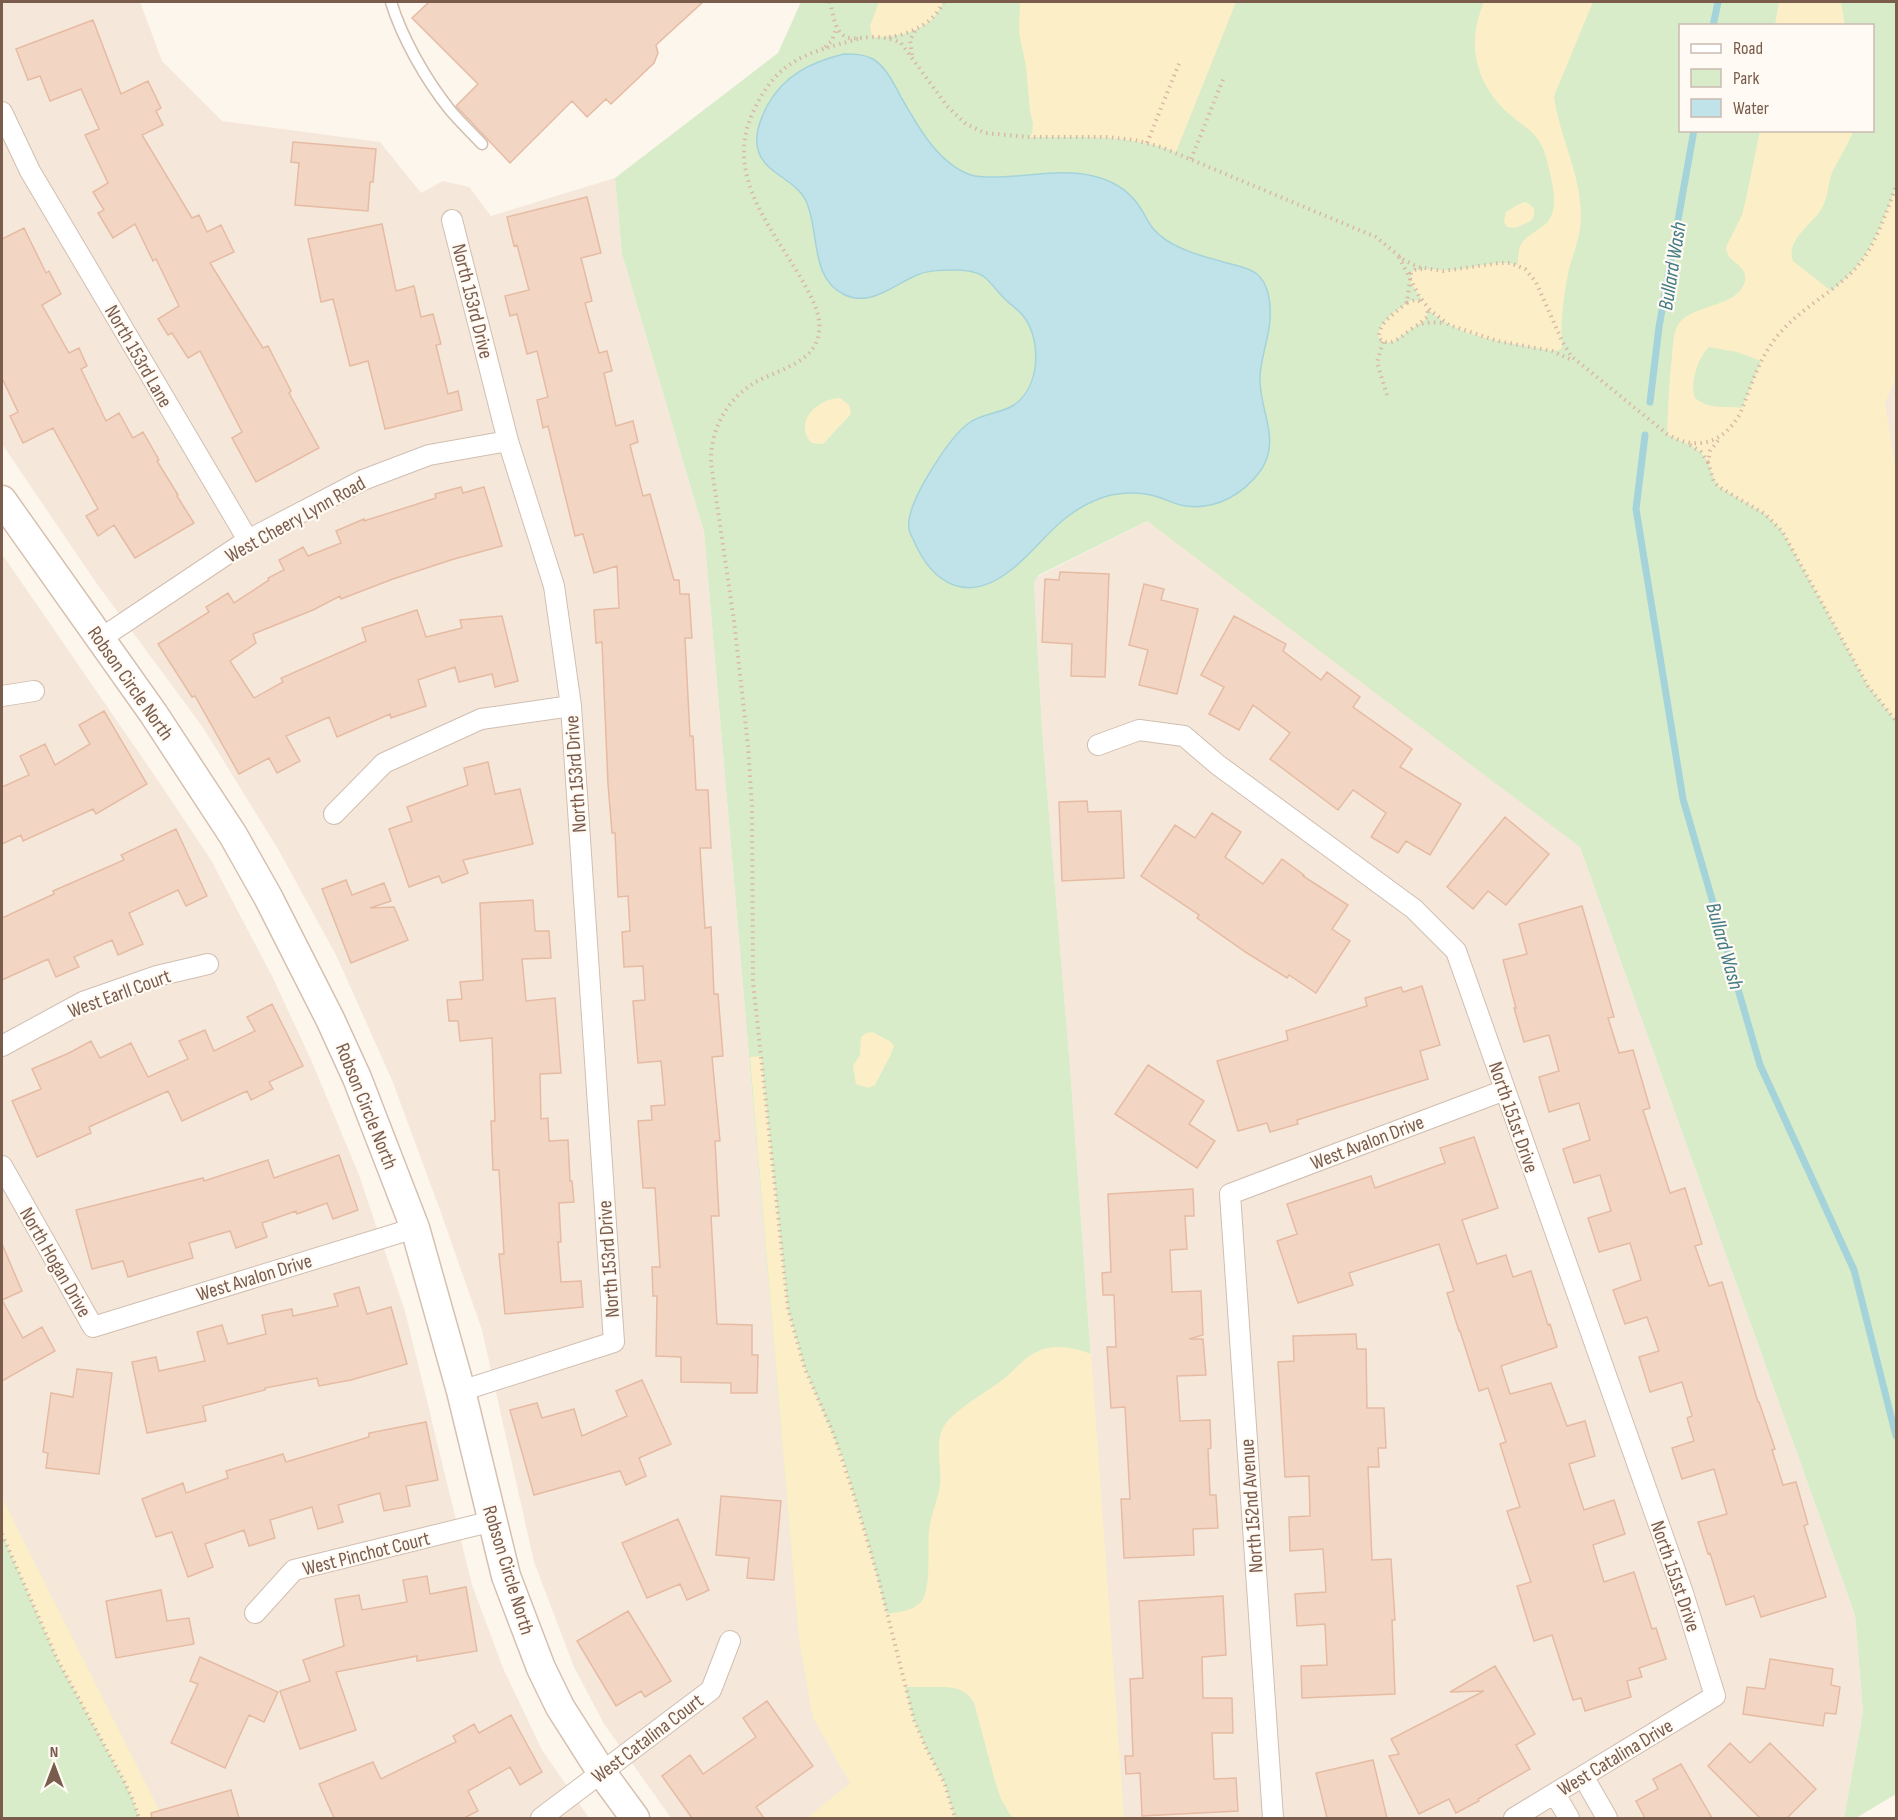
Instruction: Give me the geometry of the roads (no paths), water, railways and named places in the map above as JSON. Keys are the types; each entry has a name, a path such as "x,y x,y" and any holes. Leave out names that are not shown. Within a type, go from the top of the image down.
{"street":[{"name":"North 153rd Lane","path":"2,112 30,171 248,540"},
{"name":"North 153rd Drive","path":"452,220 508,441 554,586 571,706 614,1342 461,1391"},
{"name":"West Cheery Lynn Road","path":"100,639 248,540 363,480 429,455 508,441"},
{"name":"Robson Circle North","path":"2,500 153,713 233,835 320,998 357,1078 415,1228 461,1391 506,1576 541,1668 560,1707 602,1773 635,1818"},
{"path":"2,696 34,691"},
{"path":"334,814 384,763 481,719 571,706"},
{"name":"North 151st Drive","path":"1098,745 1139,730 1184,736 1218,765 1414,909 1456,951 1682,1590 1715,1696"},
{"name":"West Earll Court","path":"2,1046 83,1002 157,976 208,964"},
{"name":"West Avalon Drive","path":"1230,1194 1504,1090"},
{"name":"North Hogan Drive","path":"2,1166 93,1327"},
{"name":"North 152nd Avenue","path":"1230,1194 1273,1818"},
{"name":"West Avalon Drive","path":"93,1327 415,1228"},
{"name":"West Pinchot Court","path":"255,1612 294,1570 492,1521"},
{"name":"West Catalina Court","path":"541,1818 711,1690 730,1641"},
{"name":"West Catalina Drive","path":"1514,1818 1715,1696"},
{"path":"1583,1776 1607,1818"},
{"path":"1555,1794 1569,1818"}],"lane":[{"path":"391,2 398,24 434,88 451,111 482,144"}],"water":[{"path":"844,54 866,56 882,66 930,142 948,162 959,170 982,177 1073,173 1103,179 1129,194 1152,227 1166,240 1193,253 1249,269 1261,278 1267,289 1270,307 1260,376 1262,400 1268,423 1269,446 1267,458 1254,479 1238,493 1218,503 1197,507 1141,493 1117,494 1099,499 1067,517 1011,570 980,586 966,588 953,585 931,568 921,555 909,530 911,510 942,453 961,430 980,417 1009,408 1023,397 1029,387 1036,363 1034,338 1022,314 980,274 962,270 926,272 882,293 864,298 845,295 834,288 826,278 817,253 806,201 796,188 763,160 757,147 757,135 767,106 790,78 820,61"}],"waterway":[{"name":"Bullard Wash","path":"1713,24 1718,2"},
{"name":"Bullard Wash","path":"1650,402 1659,327 1694,132"},
{"name":"Bullard Wash","path":"1645,435 1636,509 1683,799 1760,1065 1854,1270 1896,1436"}]}
